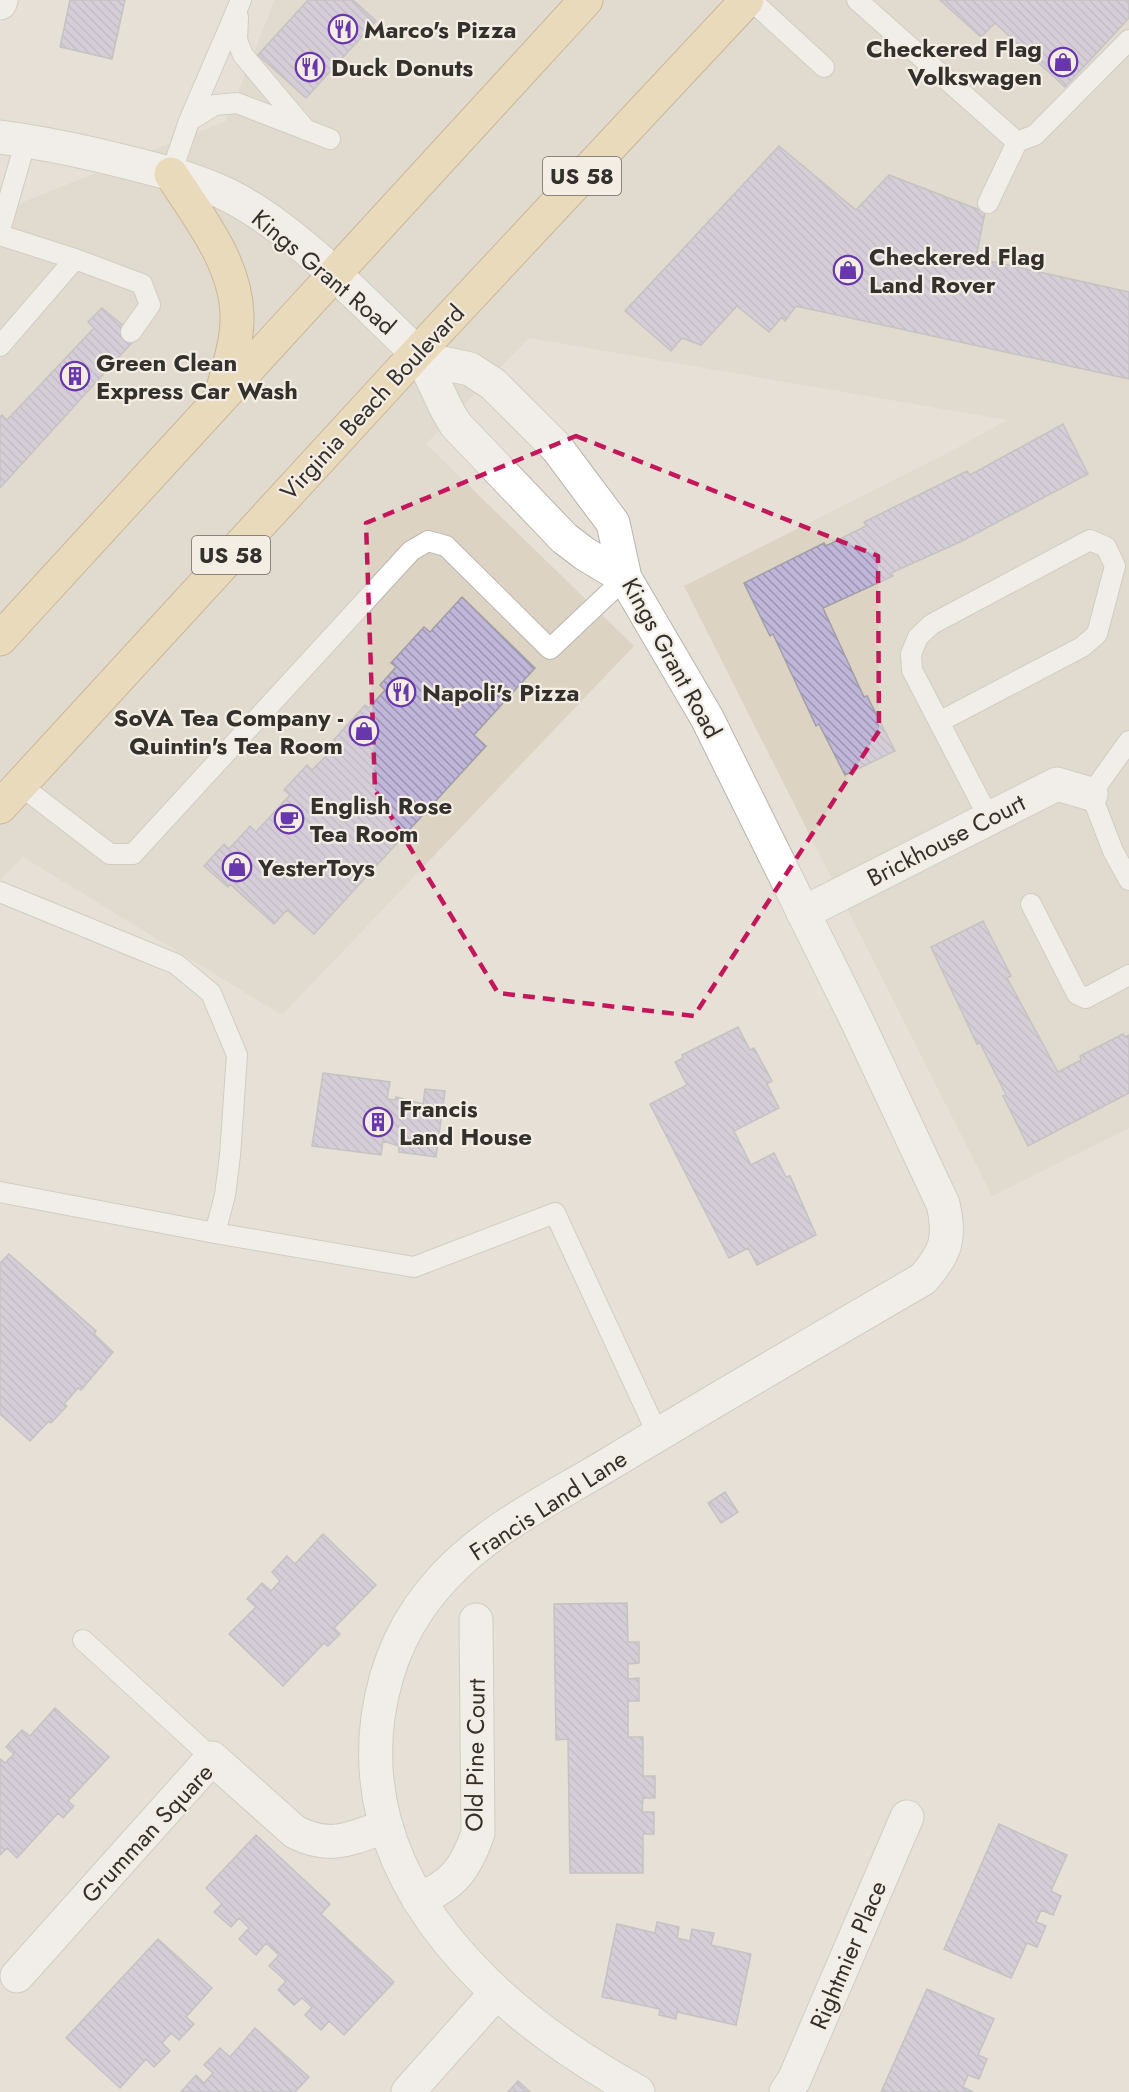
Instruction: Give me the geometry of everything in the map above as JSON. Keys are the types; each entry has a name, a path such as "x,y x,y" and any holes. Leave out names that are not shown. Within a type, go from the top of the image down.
{"main road":[{"path":"0,639 586,0"},
{"name":"Virginia Beach Boulevard","path":"10,796 417,353 749,0"},
{"path":"171,174 206,229 226,268 234,294 237,316 234,343 220,400"}],"street":[{"name":"Kings Grant Road","path":"13,139 89,152 171,174 214,189 239,201 264,216 292,238 417,353 442,363 470,369 486,378 557,448 613,523 625,578 707,718 882,1076"},
{"path":"417,353 432,376 445,410 456,425 564,538 585,554 625,578"},
{"name":"Brickhouse Court","path":"803,913 1057,784 1091,794"},
{"name":"Francis Land Lane","path":"638,2092 611,2077 539,2029 496,1993 451,1945 418,1899 398,1860 386,1826 377,1785 375,1738 380,1701 393,1657 412,1616 445,1576 484,1541 658,1435 923,1279 938,1263 946,1243 948,1226 943,1204 882,1076"},
{"name":"Old Pine Court","path":"418,1899 434,1893 454,1878 470,1857 478,1833 476,1620"},
{"name":"Grumman Square","path":"17,1976 212,1758 295,1832 311,1840 333,1842 347,1840 386,1826"},
{"name":"Rightmier Place","path":"786,2092 794,2079 907,1817"},
{"path":"408,2092 496,1993"}],"lane":[{"path":"749,0 824,67"},
{"path":"857,0 876,7 1017,142"},
{"path":"171,174 189,121 240,1"},
{"path":"240,1 237,40 243,56 306,130"},
{"path":"988,203 1017,142 1035,135 1129,40"},
{"path":"189,121 215,105 237,103 330,138"},
{"path":"0,230 13,139"},
{"path":"0,235 142,284 150,305 131,332"},
{"path":"0,346 75,259"},
{"path":"939,722 1082,647 1097,634 1115,567 1106,547 1090,540 932,624 918,637 911,654 912,670 939,722 989,818"},
{"path":"10,796 110,855 133,854 411,551 428,541 446,546 550,648 625,578"},
{"path":"1129,741 1091,794 1113,851 1129,880"},
{"path":"0,892 176,964 212,993 237,1055 230,1155 225,1195 215,1233"},
{"path":"1030,904 1077,994 1086,998 1129,975"},
{"path":"0,1192 414,1268 555,1213 658,1435"},
{"path":"83,1640 212,1758"}],"highlighted area":[{"path":"576,436 878,556 879,731 694,1016 498,993 375,790 366,523"}],"shaded area":[{"path":"275,0 1129,0 1129,1128 992,1196 684,586 955,449 1007,420 529,338 426,444 634,646 282,1015 23,857 0,880 0,224 23,202 226,121"}],"building":[{"path":"70,0 125,0 112,59 60,47"},
{"path":"308,0 353,0 376,21 306,98 258,55"},
{"name":"Checkered Flag Volkswagen","path":"940,0 1129,0 1129,18 1065,87 995,23 981,37"},
{"name":"Checkered Flag Land Rover","path":"779,146 856,210 889,175 985,212 976,258 1129,292 1129,379 796,306 785,321 782,317 769,332 737,306 701,345 682,338 671,351 625,311"},
{"name":"Green Clean Express Car Wash","path":"102,308 137,337 0,488 0,417 2,415 7,420 94,328 88,322"},
{"path":"1063,424 1088,474 962,541 891,573 893,576 823,608 864,697 867,696 895,751 845,775 819,724 816,726 773,634 770,636 744,583 824,543 826,546 866,526 864,522 967,471 970,475"},
{"path":"462,597 535,668 474,735 486,746 314,934 287,910 274,924 230,884 228,887 204,866 224,844 229,849 250,826 256,832 290,795 284,790 307,765 312,770 328,754 324,751 365,705 369,708 385,690 380,685 396,667 391,663 424,627 430,632"},
{"path":"983,921 1011,976 1007,978 1058,1072 1081,1060 1080,1056 1123,1034 1125,1037 1129,1035 1129,1093 1028,1146 1003,1096 1006,1095 980,1043 977,1044 931,947"},
{"path":"738,1027 750,1050 754,1048 772,1081 767,1084 779,1108 734,1131 751,1165 774,1153 786,1177 790,1176 816,1235 757,1265 748,1248 729,1258 650,1104 687,1085 675,1062 683,1058 682,1055"},
{"name":"Francis Land House","path":"323,1073 390,1082 387,1099 395,1100 396,1097 423,1104 425,1089 445,1091 436,1157 399,1152 399,1146 383,1141 381,1155 312,1146"},
{"path":"9,1254 96,1331 94,1334 113,1352 81,1390 78,1388 64,1404 67,1406 30,1441 0,1414 0,1263"},
{"path":"725,1492 738,1512 721,1523 708,1503"},
{"path":"323,1534 376,1585 334,1628 340,1634 328,1646 324,1643 283,1686 229,1634 256,1607 247,1599 262,1583 271,1591 280,1581 272,1572 287,1556 295,1564"},
{"path":"627,1603 628,1642 639,1642 639,1663 628,1664 628,1679 639,1678 639,1701 628,1701 628,1737 643,1737 643,1776 655,1776 655,1798 643,1798 642,1812 654,1812 654,1834 643,1834 643,1873 570,1873 568,1739 556,1740 554,1604"},
{"path":"55,1708 109,1757 68,1801 74,1806 63,1818 58,1813 17,1858 7,1848 0,1855 0,1759 5,1763 14,1754 6,1747 22,1730 30,1736"},
{"path":"999,1824 1067,1855 1051,1891 1061,1896 1053,1915 1041,1910 1036,1922 1046,1926 1037,1947 1027,1943 1011,1978 944,1949"},
{"path":"256,1835 330,1904 321,1914 394,1982 344,2035 329,2021 321,2030 305,2015 312,2007 302,1998 294,2005 278,1990 286,1981 269,1966 279,1955 266,1943 256,1955 239,1939 249,1928 239,1918 231,1927 214,1912 222,1904 206,1888"},
{"path":"657,1922 679,1927 677,1938 690,1941 692,1929 714,1933 711,1945 751,1954 736,2025 677,2012 676,2019 659,2015 660,2009 602,1997 617,1924 655,1933"},
{"path":"158,1939 212,1988 186,2017 194,2024 179,2040 171,2033 162,2043 170,2051 154,2067 146,2059 120,2088 66,2038"},
{"path":"927,1989 994,2019 978,2055 987,2059 979,2079 968,2075 963,2087 973,2092 881,2092"},
{"path":"255,2028 309,2077 295,2092 181,2092 196,2075 204,2083 213,2073 204,2065 220,2048 230,2057"},
{"path":"518,2081 530,2092 508,2092"}],"place":[{"name":"Marco's Pizza","path":"343,29"},
{"name":"Checkered Flag Volkswagen","path":"1063,62"},
{"name":"Duck Donuts","path":"310,67"},
{"name":"Checkered Flag Land Rover","path":"848,270"},
{"name":"Green Clean Express Car Wash","path":"75,376"},
{"name":"Napoli's Pizza","path":"401,692"},
{"name":"SoVA Tea Company - Quintin's Tea Room","path":"364,731"},
{"name":"English Rose Tea Room","path":"289,819"},
{"name":"YesterToys","path":"237,867"},
{"name":"Francis Land House","path":"378,1122"}]}
